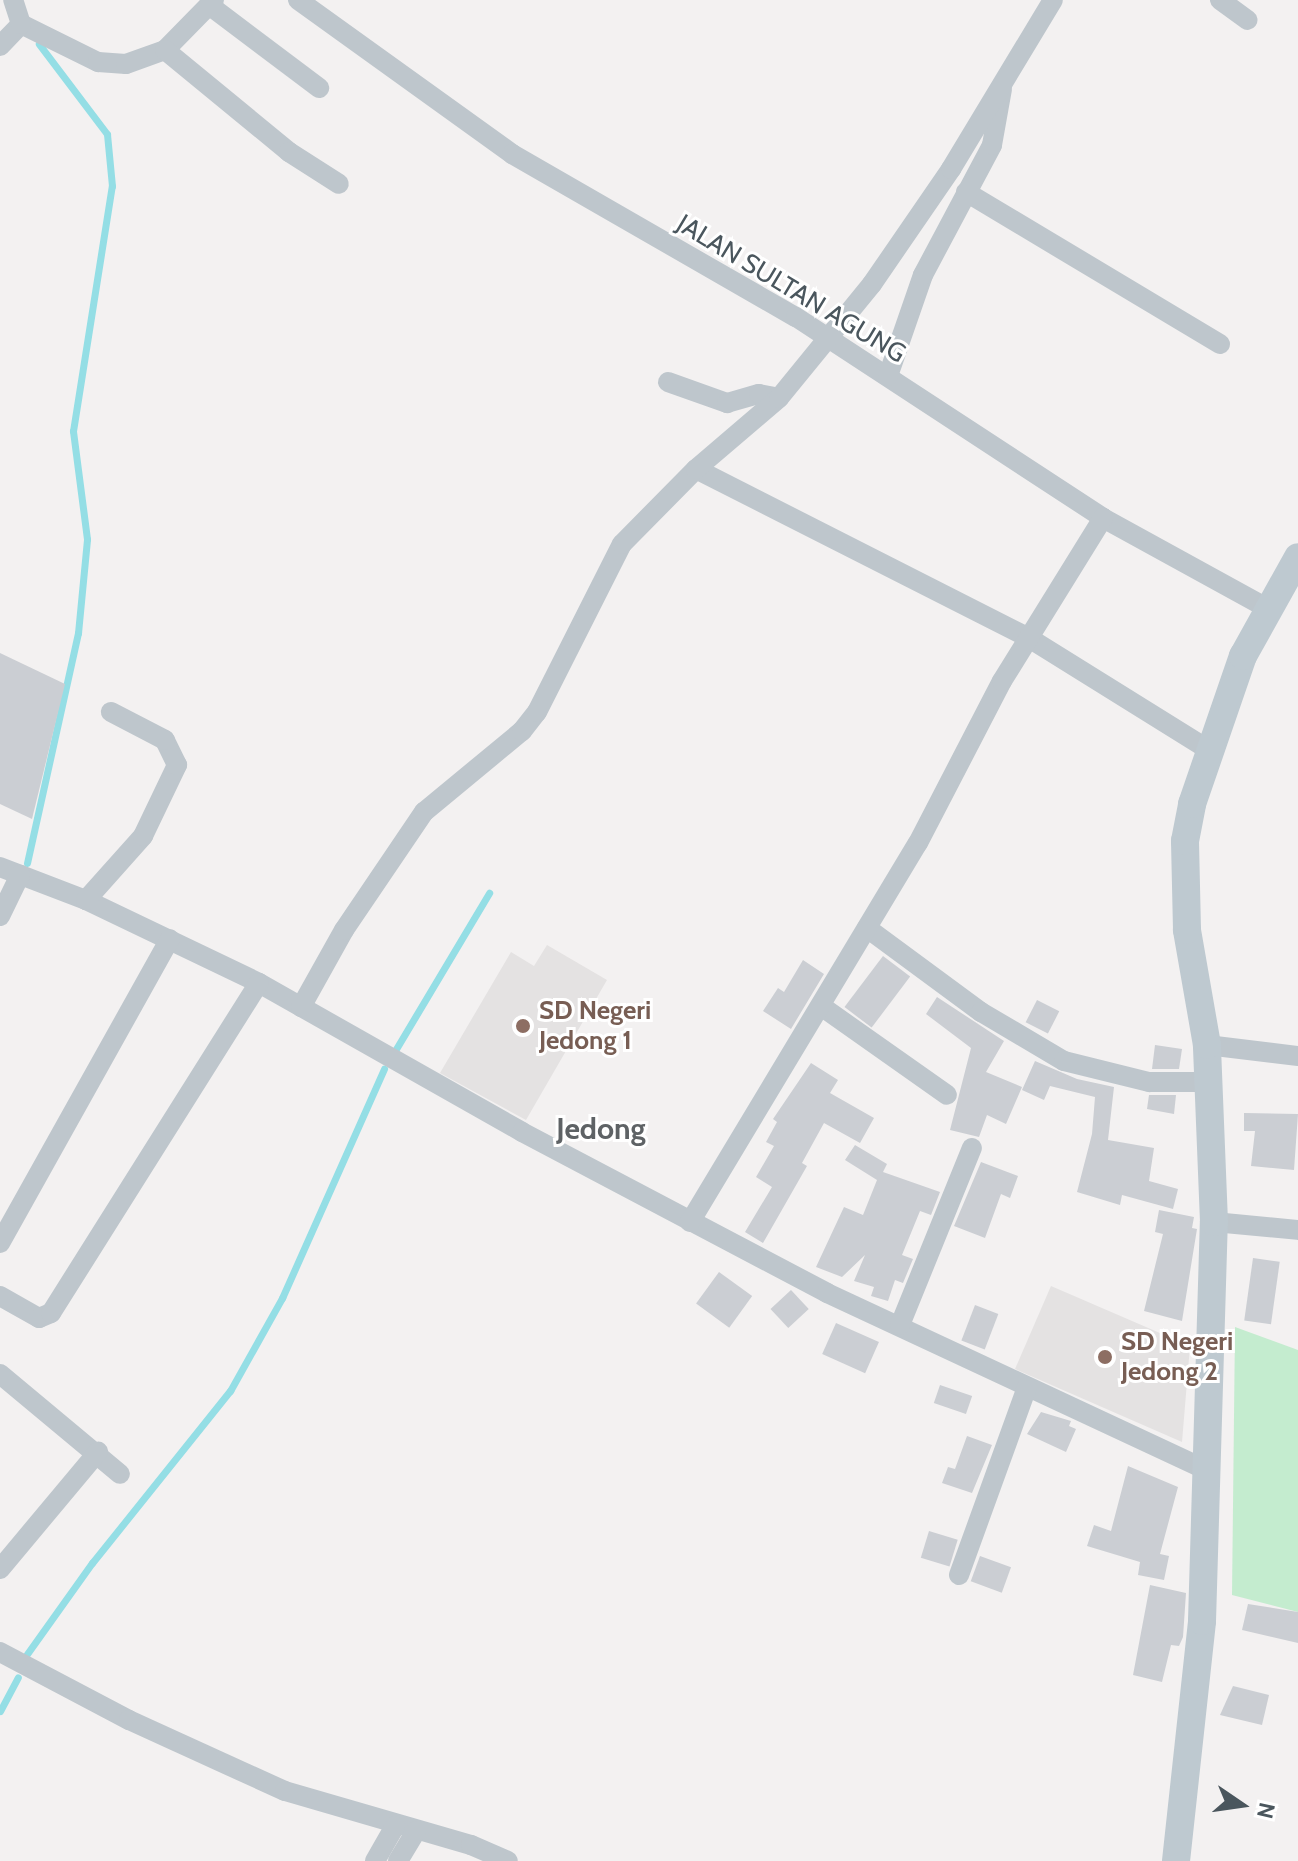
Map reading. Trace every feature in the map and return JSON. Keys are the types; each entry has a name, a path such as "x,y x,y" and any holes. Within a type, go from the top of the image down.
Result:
{"street":[{"path":"13,0 21,24 98,62 126,64 165,50 211,3 319,88"},
{"name":"JALAN SULTAN AGUNG","path":"298,0 512,154 830,339 1103,518 1267,608"},
{"path":"301,1007 416,822 447,790 522,731 622,544 696,469 779,398 830,339 919,218 1053,0"},
{"path":"1220,0 1248,20"},
{"path":"0,46 21,24"},
{"path":"165,50 289,152 339,184"},
{"path":"888,376 904,318 992,145 1003,85"},
{"path":"966,192 1220,344"},
{"path":"668,382 727,403 759,394 779,398"},
{"path":"696,469 1029,638 1209,750"},
{"path":"690,1222 867,928 1029,638 1103,518"},
{"path":"1176,1861 1202,1621 1214,1222 1207,1045 1183,879 1192,804 1209,750 1267,608 1298,557"},
{"path":"86,900 143,836 177,765 165,740 111,712"},
{"path":"0,867 86,900 259,983 690,1222 1027,1387 1207,1470"},
{"path":"0,916 20,875"},
{"path":"867,928 981,1012 1064,1061 1149,1082 1209,1082"},
{"path":"0,1243 170,939"},
{"path":"0,1296 39,1318 51,1313 259,983"},
{"path":"821,1006 947,1095"},
{"path":"1207,1045 1298,1056"},
{"path":"900,1325 972,1148"},
{"path":"1214,1222 1298,1230"},
{"path":"0,1374 98,1452 120,1474"},
{"path":"959,1575 1027,1387"},
{"path":"0,1569 98,1452"},
{"path":"0,1652 234,1769 285,1791 508,1861"},
{"path":"375,1861 406,1828"},
{"path":"398,1861 406,1828"}],"shaded area":[{"name":"SD Negeri Jedong 1","path":"547,945 607,980 526,1120 440,1073 511,952 534,966"},
{"name":"SD Negeri Jedong 2","path":"1051,1286 1190,1346 1182,1442 1015,1369"}],"green space":[{"path":"1235,1327 1298,1350 1298,1612 1232,1595"}],"building":[{"path":"0,653 65,684 32,819 0,804"},
{"path":"883,956 910,976 872,1028 844,1007"},
{"path":"803,960 824,974 791,1029 763,1011 778,988 784,992"},
{"path":"937,997 1004,1041 986,1072 1022,1087 1006,1124 987,1115 979,1137 950,1130 971,1048 926,1014"},
{"path":"1037,1000 1059,1011 1048,1034 1026,1022"},
{"path":"1155,1045 1182,1049 1179,1069 1152,1069"},
{"path":"1035,1061 1077,1079 1114,1087 1108,1140 1154,1148 1149,1181 1178,1189 1173,1209 1122,1195 1120,1205 1077,1192 1092,1134 1095,1097 1050,1086 1044,1100 1022,1090"},
{"path":"811,1063 838,1080 830,1093 874,1118 860,1143 824,1123 802,1163 807,1166 763,1243 745,1232 772,1187 756,1177 774,1146 766,1142 777,1122 773,1119"},
{"path":"1149,1095 1176,1095 1174,1114 1147,1109"},
{"path":"1244,1113 1298,1114 1294,1170 1251,1166 1255,1131 1244,1131"},
{"path":"855,1145 887,1164 883,1172 940,1192 931,1215 920,1211 902,1255 913,1259 903,1283 895,1280 888,1301 871,1296 874,1287 854,1281 865,1255 842,1277 816,1267 844,1207 863,1215 877,1180 845,1160"},
{"path":"981,1162 1018,1176 1010,1198 1001,1194 985,1238 954,1226"},
{"path":"1159,1210 1194,1217 1192,1228 1197,1229 1182,1321 1144,1311 1163,1234 1155,1232"},
{"path":"1253,1258 1280,1262 1271,1324 1244,1320"},
{"path":"719,1272 752,1296 729,1328 696,1304"},
{"path":"791,1290 809,1309 788,1328 771,1309"},
{"path":"975,1305 998,1314 985,1349 961,1340"},
{"path":"836,1323 879,1342 865,1373 822,1354"},
{"path":"940,1385 972,1396 966,1414 934,1403"},
{"path":"1041,1412 1071,1421 1069,1426 1076,1429 1066,1452 1027,1434"},
{"path":"967,1436 992,1445 972,1493 942,1483 948,1467 955,1469"},
{"path":"1128,1466 1178,1487 1160,1554 1169,1556 1164,1580 1138,1575 1140,1562 1087,1546 1094,1525 1111,1531"},
{"path":"929,1531 958,1540 950,1567 921,1558"},
{"path":"980,1556 1011,1567 1002,1593 971,1581"},
{"path":"1150,1585 1186,1593 1183,1637 1179,1646 1171,1645 1162,1682 1133,1675"},
{"path":"1248,1604 1298,1612 1298,1643 1242,1630"},
{"path":"1233,1686 1269,1695 1262,1725 1220,1715"}],"waterway":[{"path":"27,863 78,633 87,539 73,431 112,186 107,134 39,44"},
{"path":"396,1049 489,893"},
{"path":"27,1654 92,1563 230,1391 282,1298 384,1069"},
{"path":"0,1711 18,1677"}],"place":[{"name":"SD Negeri Jedong 1","path":"523,1026"},
{"name":"SD Negeri Jedong 2","path":"1105,1357"}],"district":[{"name":"Jedong","path":"601,1129"}]}
